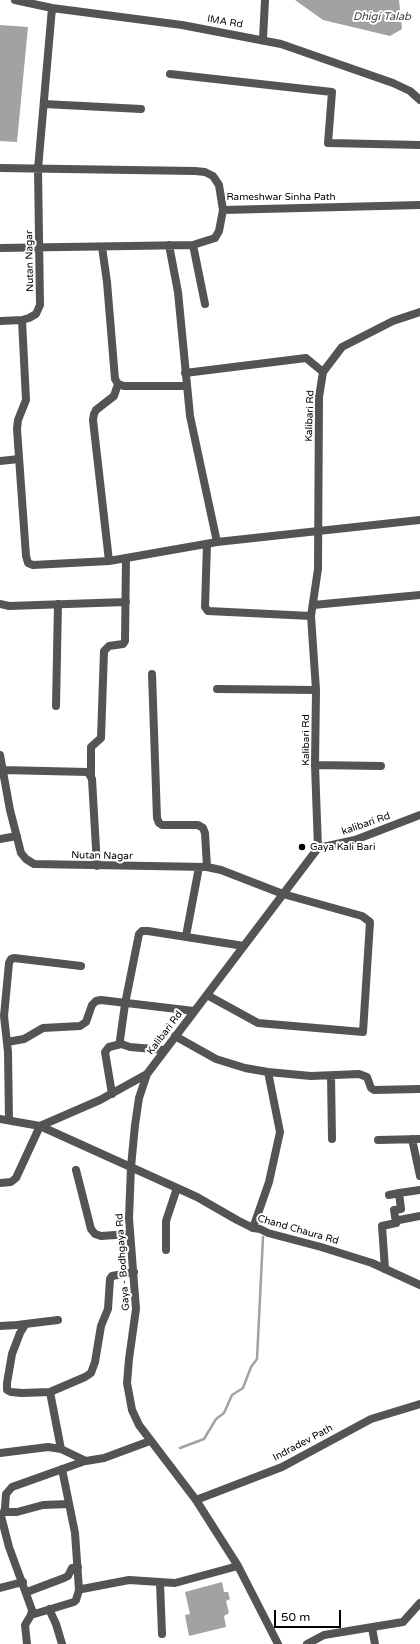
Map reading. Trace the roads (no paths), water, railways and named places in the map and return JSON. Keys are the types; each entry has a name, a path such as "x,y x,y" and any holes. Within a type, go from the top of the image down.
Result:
{"street":[{"name":"IMA Rd","path":"16,0 43,3 52,8 182,25 263,39 365,72 410,91 420,100"},
{"path":"263,39 265,0"},
{"name":"Nutan Nagar","path":"0,322 22,320 36,314 40,305 38,169 52,8"},
{"path":"170,74 332,92 328,143 420,145"},
{"path":"44,104 141,109"},
{"name":"Rameshwar Sinha Path","path":"0,168 205,172 213,176 219,185 223,210 420,205"},
{"path":"0,248 193,245 215,238 219,231 223,210"},
{"path":"169,245 178,292 190,416 217,542"},
{"path":"193,245 205,304"},
{"path":"102,247 108,282 114,371 115,379 118,384 124,386 187,386"},
{"name":"Kalibari Rd","path":"131,1167 139,1098 147,1074 318,848 315,765 316,690 312,616 318,570 319,397 323,372 342,347 393,321 420,312"},
{"path":"22,320 26,400 18,420 17,429 26,556 28,563 40,566 109,561 217,542 420,520"},
{"path":"185,373 306,358 323,372"},
{"path":"109,561 93,420 96,410 114,396 118,384"},
{"path":"0,461 19,459"},
{"path":"207,544 205,607 208,611 312,616"},
{"path":"97,866 91,775 91,747 101,738 104,651 109,646 123,644 125,641 126,558"},
{"path":"313,605 420,595"},
{"path":"0,604 9,606 126,602"},
{"path":"56,706 58,604"},
{"path":"152,674 157,818 159,823 162,824 198,825 203,828 205,832 203,867 186,936"},
{"path":"217,689 316,690"},
{"name":"Nutan Nagar","path":"0,755 21,853 26,860 34,864 203,867 221,870 282,894 362,916 370,922 363,1032 258,1023 207,995"},
{"path":"315,765 381,766"},
{"path":"2,770 82,770 91,775"},
{"name":"kalibari Rd","path":"318,848 355,840 420,815"},
{"path":"0,839 17,836"},
{"path":"121,1044 120,1035 125,1004 138,938 142,931 148,930 244,946"},
{"path":"81,966 14,958 11,959 9,963 2,1032 7,1042 4,1120 40,1126 131,1167"},
{"path":"7,1042 24,1039 43,1028 80,1026 86,1022 92,1005 96,1001 194,1011"},
{"path":"175,1036 216,1059 230,1064 268,1072 305,1076 363,1075 367,1077 374,1090 420,1089"},
{"path":"112,1094 105,1052 109,1047 121,1044 130,1047 165,1050"},
{"path":"253,1228 269,1182 280,1132 268,1072"},
{"path":"0,1183 11,1182 16,1178 40,1126 112,1094 147,1074"},
{"path":"331,1076 332,1139"},
{"path":"378,1140 416,1139 420,1176"},
{"name":"Chand Chaura Rd","path":"131,1167 177,1188 253,1228 260,1229 268,1234 322,1246 385,1269 420,1285"},
{"name":"Gaya - Bodhgaya Rd","path":"131,1167 129,1218 136,1309 129,1359 128,1392 136,1419 150,1441 196,1500 238,1566 278,1644"},
{"path":"76,1170 91,1229 95,1234 101,1236 130,1234"},
{"path":"166,1250 166,1221 177,1188"},
{"path":"389,1195 420,1190"},
{"path":"396,1223 394,1210 401,1209 399,1193"},
{"path":"385,1269 382,1226 396,1223 399,1220 420,1216"},
{"path":"24,1325 12,1354 6,1383 7,1390 22,1393 50,1392 91,1373 96,1362 101,1326 108,1309 110,1278 112,1276 134,1272"},
{"path":"0,1326 24,1325 58,1320"},
{"path":"50,1392 61,1449"},
{"name":"Indradev Path","path":"196,1500 282,1467 371,1419 420,1404"},
{"path":"26,1644 25,1625 31,1615 32,1610 9,1547 2,1515 6,1494 12,1487 86,1461 104,1458 150,1441"},
{"path":"0,1453 40,1447 61,1449 78,1459 86,1461"},
{"path":"31,1615 74,1602 79,1590 75,1534 62,1469"},
{"path":"2,1515 43,1505 69,1504"},
{"path":"79,1590 129,1580 175,1583 238,1566"},
{"path":"26,1592 64,1578 68,1576 72,1568 78,1567"},
{"path":"0,1588 23,1582"},
{"path":"160,1583 162,1634"},
{"path":"307,1644 324,1635 404,1622 417,1611 420,1603"},
{"path":"49,1609 58,1629 62,1644"},
{"path":"372,1628 375,1644"}],"water":[{"name":"Dhigi Talab","path":"295,0 399,0 402,29 390,36 323,20"},
{"path":"0,25 28,27 17,142 0,141"},
{"path":"222,1582 224,1592 228,1592 230,1599 226,1601 229,1613 224,1616 226,1627 189,1636 185,1615 190,1614 185,1592"}],"waterway":[{"path":"180,1448 204,1439 216,1419 224,1413 232,1395 243,1388 251,1367 257,1359 263,1237"}],"place":[{"name":"Gaya Kali Bari","path":"302,847"}]}
